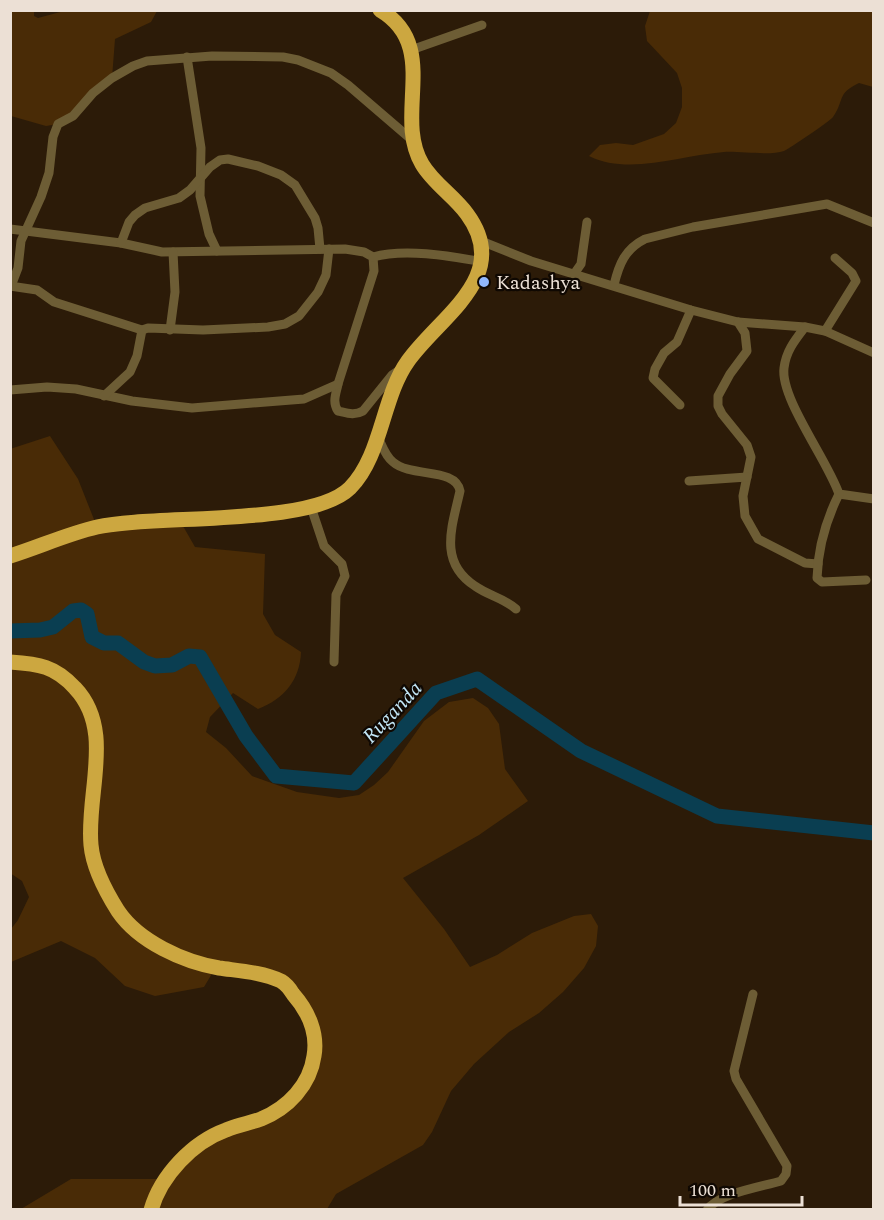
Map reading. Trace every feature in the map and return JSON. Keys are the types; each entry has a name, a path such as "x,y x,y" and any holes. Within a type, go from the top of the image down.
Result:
{"highway":[{"path":"10,556 97,527 311,507 338,497 349,489 362,472 403,368 414,352 454,310 471,288 483,262 478,231 466,212 426,172 418,158 412,140 414,59 404,32 380,10"},
{"path":"10,662 43,665 58,672 86,699 94,717 97,739 91,845 107,894 120,914 133,928 153,942 183,957 216,967 262,974 284,982 308,1014 312,1026 315,1054 303,1088 264,1117 226,1130 204,1141 165,1179 151,1209"}],"street":[{"path":"411,50 482,25"},
{"path":"10,285 14,281 18,268 21,241 49,173 53,137 58,124 74,116 93,93 112,78 133,66 147,61 187,57 283,57 298,60 331,73 412,140"},
{"path":"187,57 201,148 200,196 209,234 217,251"},
{"path":"10,285 38,290 54,302 142,330 148,328 170,330 268,327 285,324 299,316 318,292 326,275 325,249 315,218 295,185 281,175 258,166 228,159 220,160 179,198 145,208 135,215 129,222 120,243"},
{"path":"614,285 620,263 629,249 645,239 693,227 827,204 873,223"},
{"path":"574,274 580,264 587,222"},
{"path":"10,229 120,243 162,252 345,249 364,252 373,257 390,252 457,257 483,262"},
{"path":"481,241 531,261 691,310 738,322 805,327 825,331 873,353"},
{"path":"170,330 175,292 173,252"},
{"path":"373,257 372,279 334,401 338,411 357,414 368,405 392,375 403,368"},
{"path":"825,331 856,281 852,273 835,258"},
{"path":"680,405 653,378 664,352 676,342 691,310"},
{"path":"738,322 744,333 747,351 723,386 718,396 718,406 747,446 751,457 743,496 745,516 753,534 763,542 805,563 818,564"},
{"path":"805,327 786,357 784,382 839,494 825,527 818,564 818,578 822,582 866,580"},
{"path":"104,396 130,372 137,356 142,330"},
{"path":"10,390 47,387 76,389 104,396 192,408 304,399 338,384"},
{"path":"377,435 394,464 414,472 440,474 450,478 459,487 450,551 455,565 474,586 504,599 516,609"},
{"path":"689,481 747,477"},
{"path":"839,494 873,499"},
{"path":"311,507 324,546 342,564 345,576 336,595 334,662"},
{"path":"707,1209 723,1197 781,1181 788,1170 788,1166 736,1079 734,1071 753,994"}],"shaded area":[{"path":"10,11 34,11 34,16 38,18 64,11 157,11 151,22 115,39 112,78 58,124 46,126 11,116"},
{"path":"650,11 873,11 873,87 859,83 852,87 844,94 833,117 784,151 724,152 656,163 605,162 589,156 600,145 616,143 633,145 664,134 676,123 682,107 682,88 677,73 647,41 645,26"},
{"path":"50,436 78,479 97,527 179,519 195,547 265,554 263,614 275,635 301,652 298,671 283,694 258,709 233,693 210,717 206,732 226,748 252,776 297,792 339,798 359,795 388,772 424,721 449,702 473,698 488,708 499,724 505,769 528,801 479,835 403,878 444,929 470,967 497,955 532,933 574,916 591,914 598,926 596,946 584,968 563,992 539,1013 509,1032 474,1064 451,1091 432,1132 423,1145 336,1194 327,1209 21,1209 71,1179 165,1179 181,1160 247,1124 303,1088 315,1041 284,982 216,967 204,987 155,996 125,986 95,958 61,941 11,962 11,929 29,897 22,881 10,873 10,449"}],"waterway":[{"name":"Ruganda","path":"10,631 53,627 73,611 81,610 87,614 92,637 104,643 118,643 144,662 155,666 172,665 189,656 200,657 246,736 276,776 354,783 436,693 477,679 581,751 717,816 874,833"}],"place":[{"name":"Kadashya","path":"484,282"}]}
